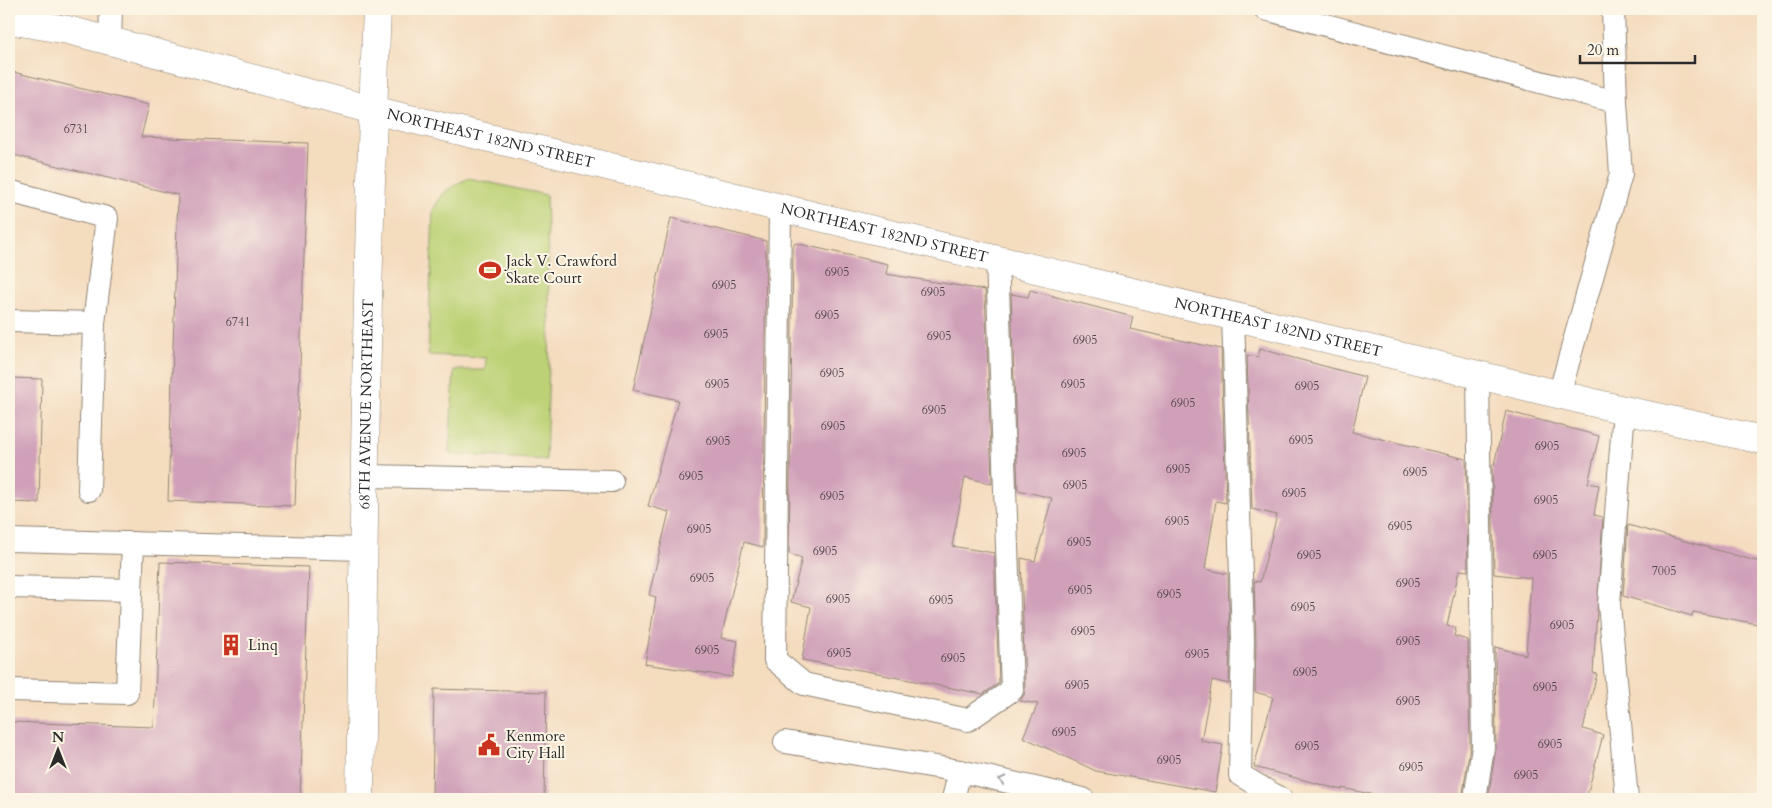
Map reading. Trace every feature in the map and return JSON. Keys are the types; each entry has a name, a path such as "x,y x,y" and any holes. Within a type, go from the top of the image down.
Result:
{"street":[{"name":"68TH AVENUE NORTHEAST","path":"360,799 365,476 377,9"},
{"name":"NORTHEAST 182ND STREET","path":"9,20 68,30 373,110 1233,315 1559,395 1763,440"}],"lane":[{"path":"110,41 111,9"},
{"path":"1265,9 1616,102"},
{"path":"1559,395 1621,174 1616,102 1613,9"},
{"path":"9,192 107,218 94,323 89,490"},
{"path":"780,207 775,660 804,684 968,720 1012,690 997,259"},
{"path":"1233,315 1243,641 1240,775 1281,799"},
{"path":"9,321 94,323"},
{"path":"1475,799 1483,747 1478,375"},
{"path":"1624,410 1609,604 1627,799"},
{"path":"365,476 612,482"},
{"path":"9,540 364,549"},
{"path":"9,690 126,694 133,543"},
{"path":"9,587 131,590"},
{"path":"785,742 960,770 1083,799"},
{"path":"953,799 960,770"}],"green space":[{"name":"Jack V. Crawford Skate Court","path":"469,178 546,195 550,329 546,460 449,454 454,370 485,370 486,358 428,355 433,210 447,190"}],"building":[{"path":"9,71 149,105 141,137 308,143 295,506 168,501 178,195 9,154"},
{"path":"671,218 766,241 763,547 744,542 721,638 738,641 732,677 645,664 656,597 649,595 669,512 648,506 678,400 633,390"},
{"path":"795,243 888,264 886,274 985,290 992,484 965,477 952,546 994,553 999,683 983,694 802,660 811,607 791,602 802,558 789,554 793,247"},
{"path":"1030,290 1133,317 1130,329 1221,349 1226,503 1216,501 1205,569 1228,574 1229,684 1212,680 1201,741 1223,745 1215,792 1096,771 1023,737 1038,704 1020,701 1025,690 1021,558 1035,561 1052,498 1018,490 1011,294 1028,297"},
{"path":"1260,349 1365,377 1352,432 1466,459 1468,571 1459,570 1447,626 1456,628 1454,636 1468,640 1470,746 1462,799 1395,799 1342,788 1342,790 1254,767 1273,697 1255,692 1254,581 1260,582 1277,515 1252,509 1247,355 1258,357"},
{"path":"9,378 42,379 39,503 9,502"},
{"path":"1506,411 1599,436 1588,483 1599,485 1594,515 1603,517 1593,673 1597,674 1583,729 1603,735 1586,799 1488,799 1496,747 1495,647 1526,655 1531,578 1494,574 1492,465 1494,465"},
{"path":"1628,525 1763,563 1763,625 1693,612 1692,616 1623,596"},
{"name":"Linq","path":"160,562 309,567 300,799 9,799 9,722 154,727"},
{"name":"Kenmore City Hall","path":"434,689 546,692 544,799 432,799"}],"place":[{"name":"Jack V. Crawford Skate Court","path":"490,270"},
{"name":"Linq","path":"231,645"},
{"name":"Kenmore City Hall","path":"489,745"}]}
